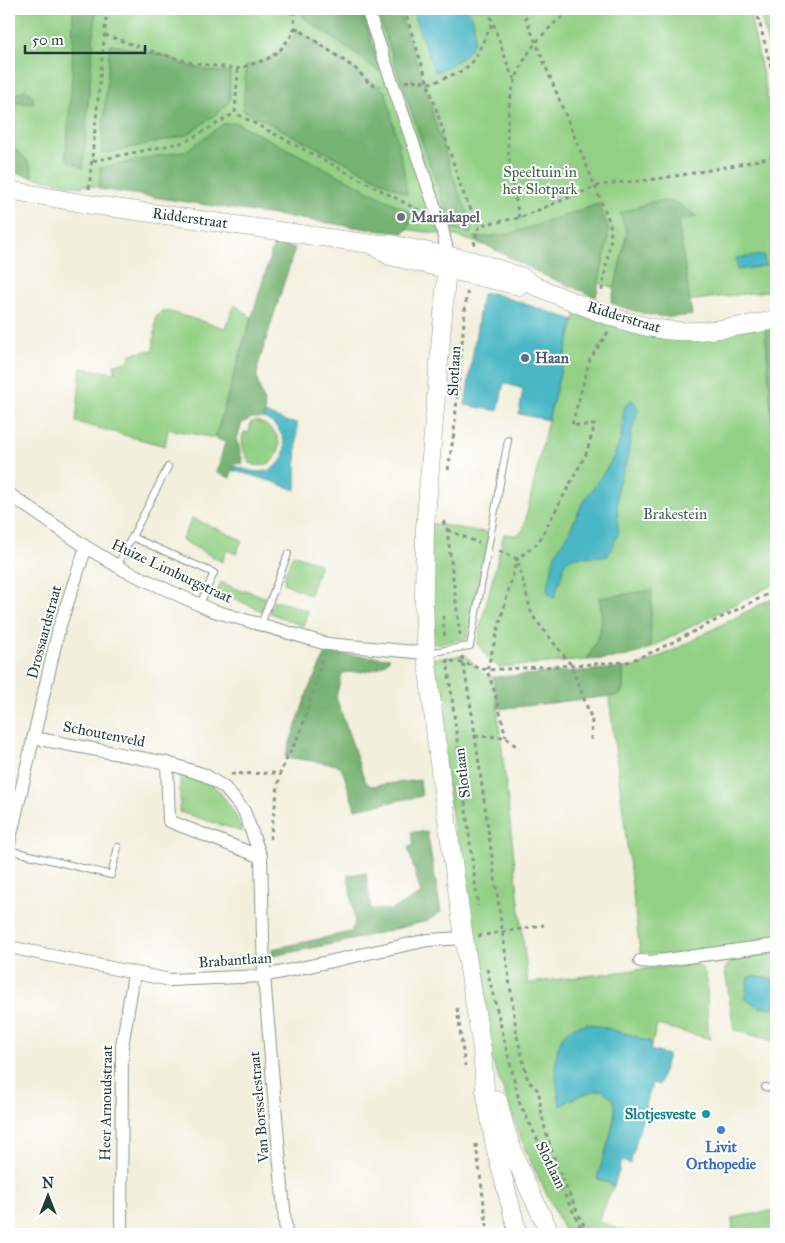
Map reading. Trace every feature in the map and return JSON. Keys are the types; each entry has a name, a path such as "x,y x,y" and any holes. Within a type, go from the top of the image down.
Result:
{"street":[{"name":"Slotlaan","path":"366,9 440,222 448,263 438,358 425,528 426,653 440,771 482,1050 485,1090 495,1147 518,1234"},
{"name":"Ridderstraat","path":"9,190 87,204 371,244 390,256 448,263 523,277 535,286 598,311 655,329 679,332 728,328 776,320"},
{"name":"Huize Limburgstraat","path":"9,494 117,566 211,610 327,644 426,653"},
{"name":"Drossaardstraat","path":"9,843 59,628 86,547"},
{"name":"Schoutenveld","path":"34,738 167,763 205,775 225,788 244,811 261,857 264,976"},
{"path":"167,763 170,821 261,857"},
{"name":"Brabantlaan","path":"9,947 170,980 264,976 428,940 464,938"},
{"path":"640,961 651,962 776,945"},
{"name":"Heer Arnoudstraat","path":"122,1234 122,1046 134,974"},
{"name":"Van Borsselestraat","path":"264,976 286,1234"},
{"name":"Slotlaan","path":"482,1050 492,1072 501,1116"},
{"path":"501,1116 512,1153 528,1189 552,1234"}],"lane":[{"path":"426,653 470,646 508,440"},
{"path":"117,566 168,467"},
{"path":"132,537 214,573 200,604"},
{"path":"261,624 288,554"},
{"path":"9,850 111,875 118,847"},
{"path":"765,1087 776,1089"},
{"name":"Slotlaan","path":"501,1116 513,1133 522,1155"}],"path":[{"path":"87,204 93,161 107,9"},
{"path":"105,35 193,63 238,69 267,59 280,49 291,36 295,27 293,9"},
{"path":"404,9 461,187 480,225"},
{"path":"488,9 511,74 515,79"},
{"path":"522,9 610,223 612,237 598,311"},
{"path":"519,218 507,132 510,95 522,63 536,43 547,30 577,9"},
{"path":"756,9 776,87"},
{"path":"295,27 356,69 370,84 392,86 412,80 433,83 469,66 474,60 492,22"},
{"path":"235,113 238,69"},
{"path":"93,161 186,142 235,113"},
{"path":"235,113 440,222"},
{"path":"480,225 519,218 595,187 738,165 776,156"},
{"path":"474,268 474,241 480,225"},
{"name":"Slotlaan","path":"452,394 447,473 454,432 466,299 468,291 472,286 474,268"},
{"path":"519,749 506,737 487,670 517,559 538,543 586,454 595,425 572,425 590,359 618,318"},
{"path":"444,514 443,523 447,529 463,663 517,1036 528,1081 539,1091 546,1137 588,1234"},
{"path":"447,529 517,559"},
{"path":"517,559 532,615 571,665 592,720 591,740"},
{"path":"447,660 487,670 628,662 655,651 776,590"},
{"name":"Slotlaan","path":"442,610 445,649 478,907"},
{"path":"261,857 268,852 280,773 302,728 327,644"},
{"path":"475,736 506,737"},
{"path":"205,775 280,773"},
{"path":"464,938 544,925"},
{"path":"480,926 482,944"},
{"name":"Slotlaan","path":"486,962 520,1104 584,1234"}],"green space":[{"name":"Speeltuin in het Slotpark","path":"9,9 749,9 776,137 776,290 663,304 456,236 82,185 82,187 32,177 31,167 24,157 13,148 15,103 26,89 9,98"},
{"path":"73,9 96,9 83,168 69,161 66,154 72,74"},
{"path":"301,9 362,9 380,72 303,17"},
{"path":"376,9 398,9 429,97 434,119 457,188 472,222 471,234 452,228"},
{"path":"759,9 776,9 776,76"},
{"path":"297,29 386,92 403,166 407,194 243,110 246,66 277,55 288,45"},
{"path":"110,44 165,56 186,65 210,71 230,72 230,101 218,113 187,135 101,153"},
{"path":"26,89 33,96 34,104 15,103 13,148 29,163 32,177 9,171 9,98"},
{"path":"237,123 410,212 410,224 404,233 382,231 99,189 100,168 187,150 223,124"},
{"path":"651,202 678,203 697,217 678,221 692,315 670,317 651,315 611,303 627,232 620,213"},
{"path":"599,204 608,227 608,240 596,297 541,274 473,238 510,234"},
{"path":"274,244 295,248 258,365 257,377 265,413 263,418 252,418 242,423 237,439 243,463 234,464 230,478 217,472 225,442 215,438"},
{"path":"235,305 251,317 215,438 168,429 165,446 76,422 81,368 115,373 114,364 128,362 131,354 153,350 156,317 163,310 225,328"},
{"name":"Brakestein","path":"576,313 633,332 765,328 776,331 776,583 650,648 650,639 590,654 587,660 498,667 489,659 478,644 480,628 504,534 516,535 523,531 548,420"},
{"path":"776,326 776,473 765,328"},
{"path":"256,421 269,427 276,435 279,443 278,452 274,459 268,464 259,466 250,463 242,444 244,432 249,433 251,422"},
{"path":"192,518 242,540 236,554 227,550 222,562 182,540"},
{"path":"430,523 490,533 467,639 427,645"},
{"path":"293,554 320,564 310,595 284,583 285,574"},
{"path":"221,582 243,592 245,590 267,598 262,611 217,591"},
{"path":"652,590 650,648 627,656 587,660 600,630 599,598"},
{"path":"776,596 776,939 662,955 640,952 609,697 620,695 623,689 623,668 636,667 670,652"},
{"path":"274,600 308,611 303,626 270,613"},
{"path":"327,651 336,654 390,658 375,669 342,673 336,697 365,781 371,786 420,780 422,796 355,809 343,772 338,765 285,757 309,688"},
{"path":"466,655 483,674 494,677 528,983 694,963 703,969 707,979 708,1029 711,1039 657,1025 652,1043 587,1023 561,1039 556,1060 560,1106 585,1093 602,1090 614,1101 615,1108 612,1128 597,1178 614,1186 598,1221 633,1234 566,1234 527,1154 488,1050 428,659"},
{"path":"623,668 623,689 620,695 498,709 494,677"},
{"path":"180,771 191,772 211,783 227,801 243,832 180,812"},
{"path":"427,831 441,912 427,921 347,941 272,956 272,949 351,932 355,923 348,875 366,873 371,909 391,910 421,894 408,847 414,845 411,832"},
{"path":"776,952 776,980 754,976 748,977 745,997 761,1008 776,1007 776,1042 734,1030 725,970 728,964 740,957"},
{"path":"776,1210 776,1234 726,1234 733,1233 732,1218"}],"water":[{"path":"412,9 467,9 474,24 474,39 470,48 457,61 435,72"},
{"path":"764,255 765,266 737,270 736,258"},
{"path":"492,293 574,320 548,420 519,414 523,389 504,383 498,411 465,405 482,294"},
{"path":"631,400 635,403 638,410 632,430 627,460 617,489 618,534 608,556 574,557 566,560 554,599 547,591 555,554 567,536 582,504 611,462 621,439 624,407"},
{"path":"265,413 288,422 297,423 296,490 232,470 235,466 250,471 262,472 275,467 281,460 284,453 282,436 271,422 263,418"},
{"path":"754,976 776,980 776,1007 759,1006 745,997 748,977"},
{"path":"587,1023 652,1043 650,1050 668,1055 659,1085 652,1083 630,1164 622,1161 614,1186 597,1178 612,1128 615,1108 613,1099 602,1090 580,1095 560,1106 556,1064 560,1043 564,1035 572,1028"}],"place":[{"name":"Mariakapel","path":"401,217"},
{"name":"Haan","path":"525,358"},
{"name":"Slotjesveste","path":"706,1114"},
{"name":"Livit Orthopedie","path":"721,1130"}]}
